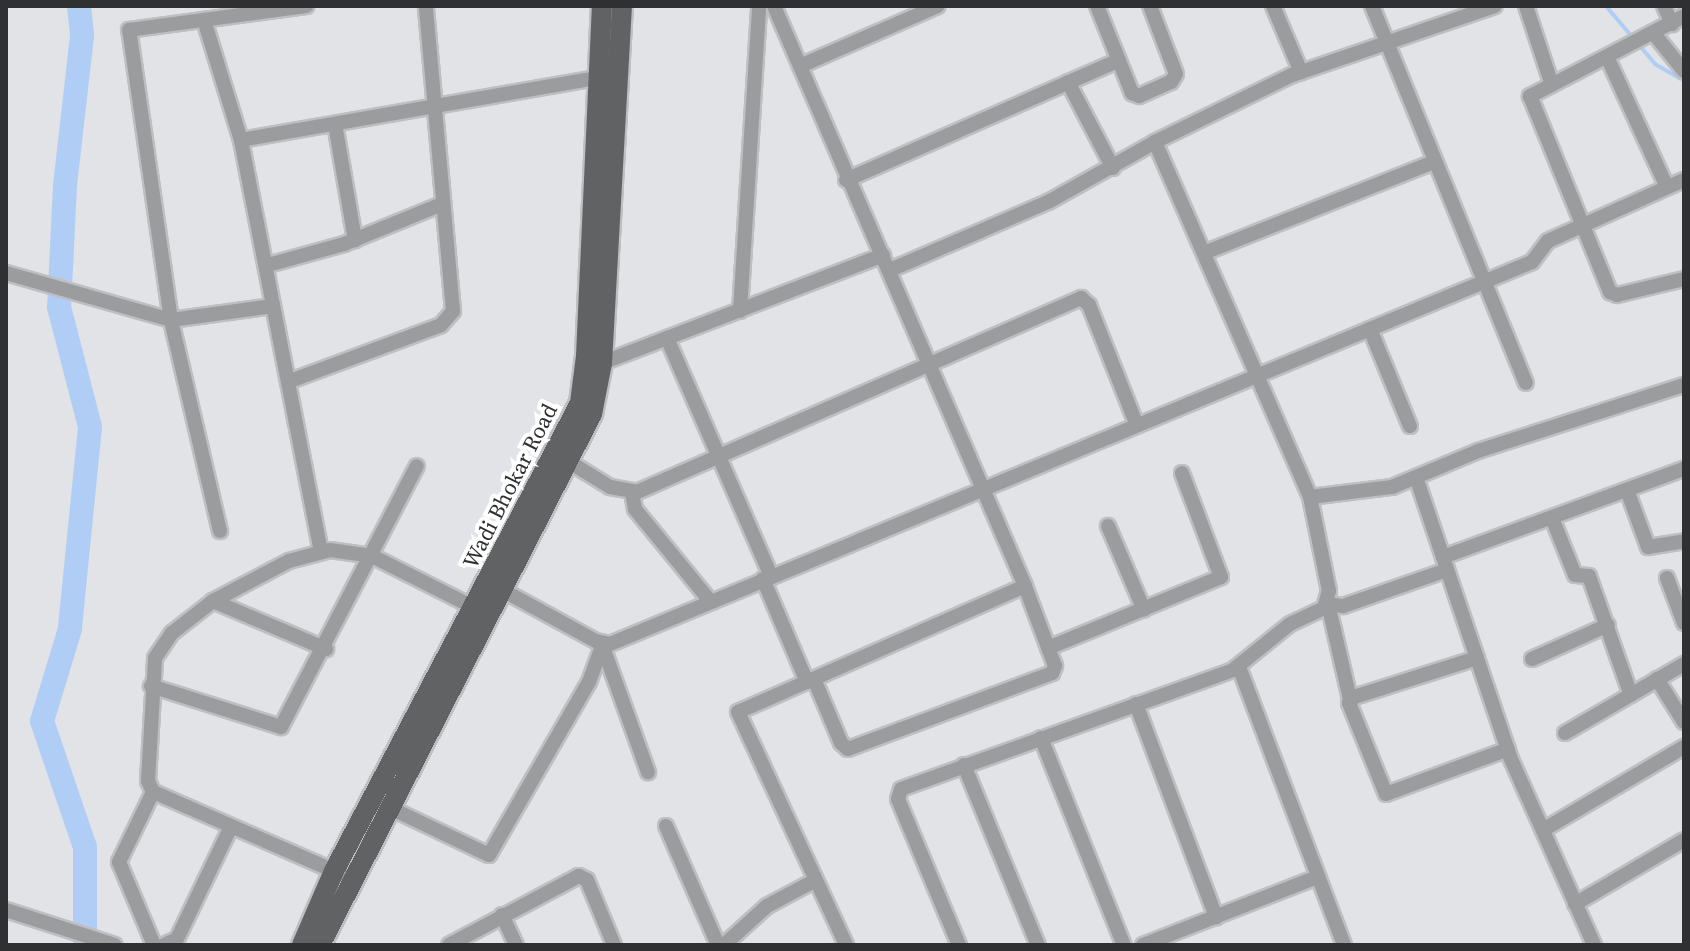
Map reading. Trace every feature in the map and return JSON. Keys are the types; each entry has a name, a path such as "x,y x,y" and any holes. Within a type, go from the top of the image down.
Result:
{"main road":[{"name":"Wadi Bhokar Road","path":"302,945 343,875 562,457 592,414 602,363 609,76 602,6"},
{"name":"Wadi Bhokar Road","path":"562,457 580,403 585,373 609,76 622,6"},
{"name":"Wadi Bhokar Road","path":"320,945 343,875"}],"street":[{"path":"220,531 171,320 129,30 204,20 232,11 306,6"},
{"path":"290,381 449,319 453,311 432,107 426,6"},
{"path":"740,311 759,6"},
{"path":"667,338 810,680 841,743 848,749 1052,673 1048,648 1025,586 933,363 846,180 774,6"},
{"path":"800,66 938,6"},
{"path":"1097,6 1136,96 1175,79 1150,6"},
{"path":"1273,6 1301,72"},
{"path":"1372,6 1526,383"},
{"path":"890,270 1050,201 1155,142 1301,72 1388,46 1495,6"},
{"path":"1526,6 1552,85"},
{"path":"1664,6 1678,20 1653,36 1530,96 1612,294 1684,279"},
{"path":"204,20 241,140 268,265 273,306 321,552"},
{"path":"1653,36 1684,71"},
{"path":"1608,59 1666,185"},
{"path":"846,180 1119,60"},
{"path":"241,140 609,76"},
{"path":"1068,82 1113,168"},
{"path":"335,124 355,240"},
{"path":"1155,142 1310,497 1328,604 1350,699 1386,794 1508,749"},
{"path":"1204,253 1434,162"},
{"path":"380,803 489,855 604,647 984,490 1136,423 1532,262 1548,241 1666,185 1684,180"},
{"path":"268,265 355,240 442,204"},
{"path":"602,363 883,255"},
{"path":"6,273 171,320 273,306"},
{"path":"562,457 610,487 632,493 720,459 1081,298 1089,305 1136,423"},
{"path":"1370,329 1410,426"},
{"path":"1310,497 1383,489 1478,451 1684,385"},
{"path":"151,686 281,727 326,649 417,466"},
{"path":"959,945 898,799 908,785 1239,667 1290,624 1328,604 1343,606 1552,518 1684,469"},
{"path":"1048,648 1221,577 1182,473"},
{"path":"1416,477 1508,749 1594,945"},
{"path":"1627,490 1648,547 1684,541"},
{"path":"632,493 635,509 710,601"},
{"path":"1552,518 1575,575 1589,576 1631,695"},
{"path":"1108,526 1144,610"},
{"path":"343,875 230,829 153,792 148,781 151,686 155,658 172,633 213,601 289,561 321,552 372,556 482,612"},
{"path":"1667,578 1684,623"},
{"path":"495,586 604,647 648,772"},
{"path":"846,945 738,712 1025,586"},
{"path":"213,601 326,649"},
{"path":"1532,659 1608,625"},
{"path":"1350,699 1477,658"},
{"path":"1565,733 1684,664"},
{"path":"1239,667 1315,878 1344,945"},
{"path":"1657,679 1684,722"},
{"path":"1136,704 1216,917"},
{"path":"1041,738 1124,945"},
{"path":"1543,830 1684,747"},
{"path":"964,765 1038,945"},
{"path":"153,792 119,862 154,945"},
{"path":"666,826 718,945"},
{"path":"164,945 177,939 230,829"},
{"path":"1575,904 1684,840"},
{"path":"449,945 502,915 583,876 614,945"},
{"path":"1143,945 1315,878"},
{"path":"724,945 767,906 816,880"},
{"path":"6,910 113,944"},
{"path":"502,915 516,945"}],"waterway":[{"path":"79,6 82,36 65,186 59,307 90,427 70,629 42,721 85,847 85,945"},
{"path":"1606,6 1655,64 1684,81"}]}
